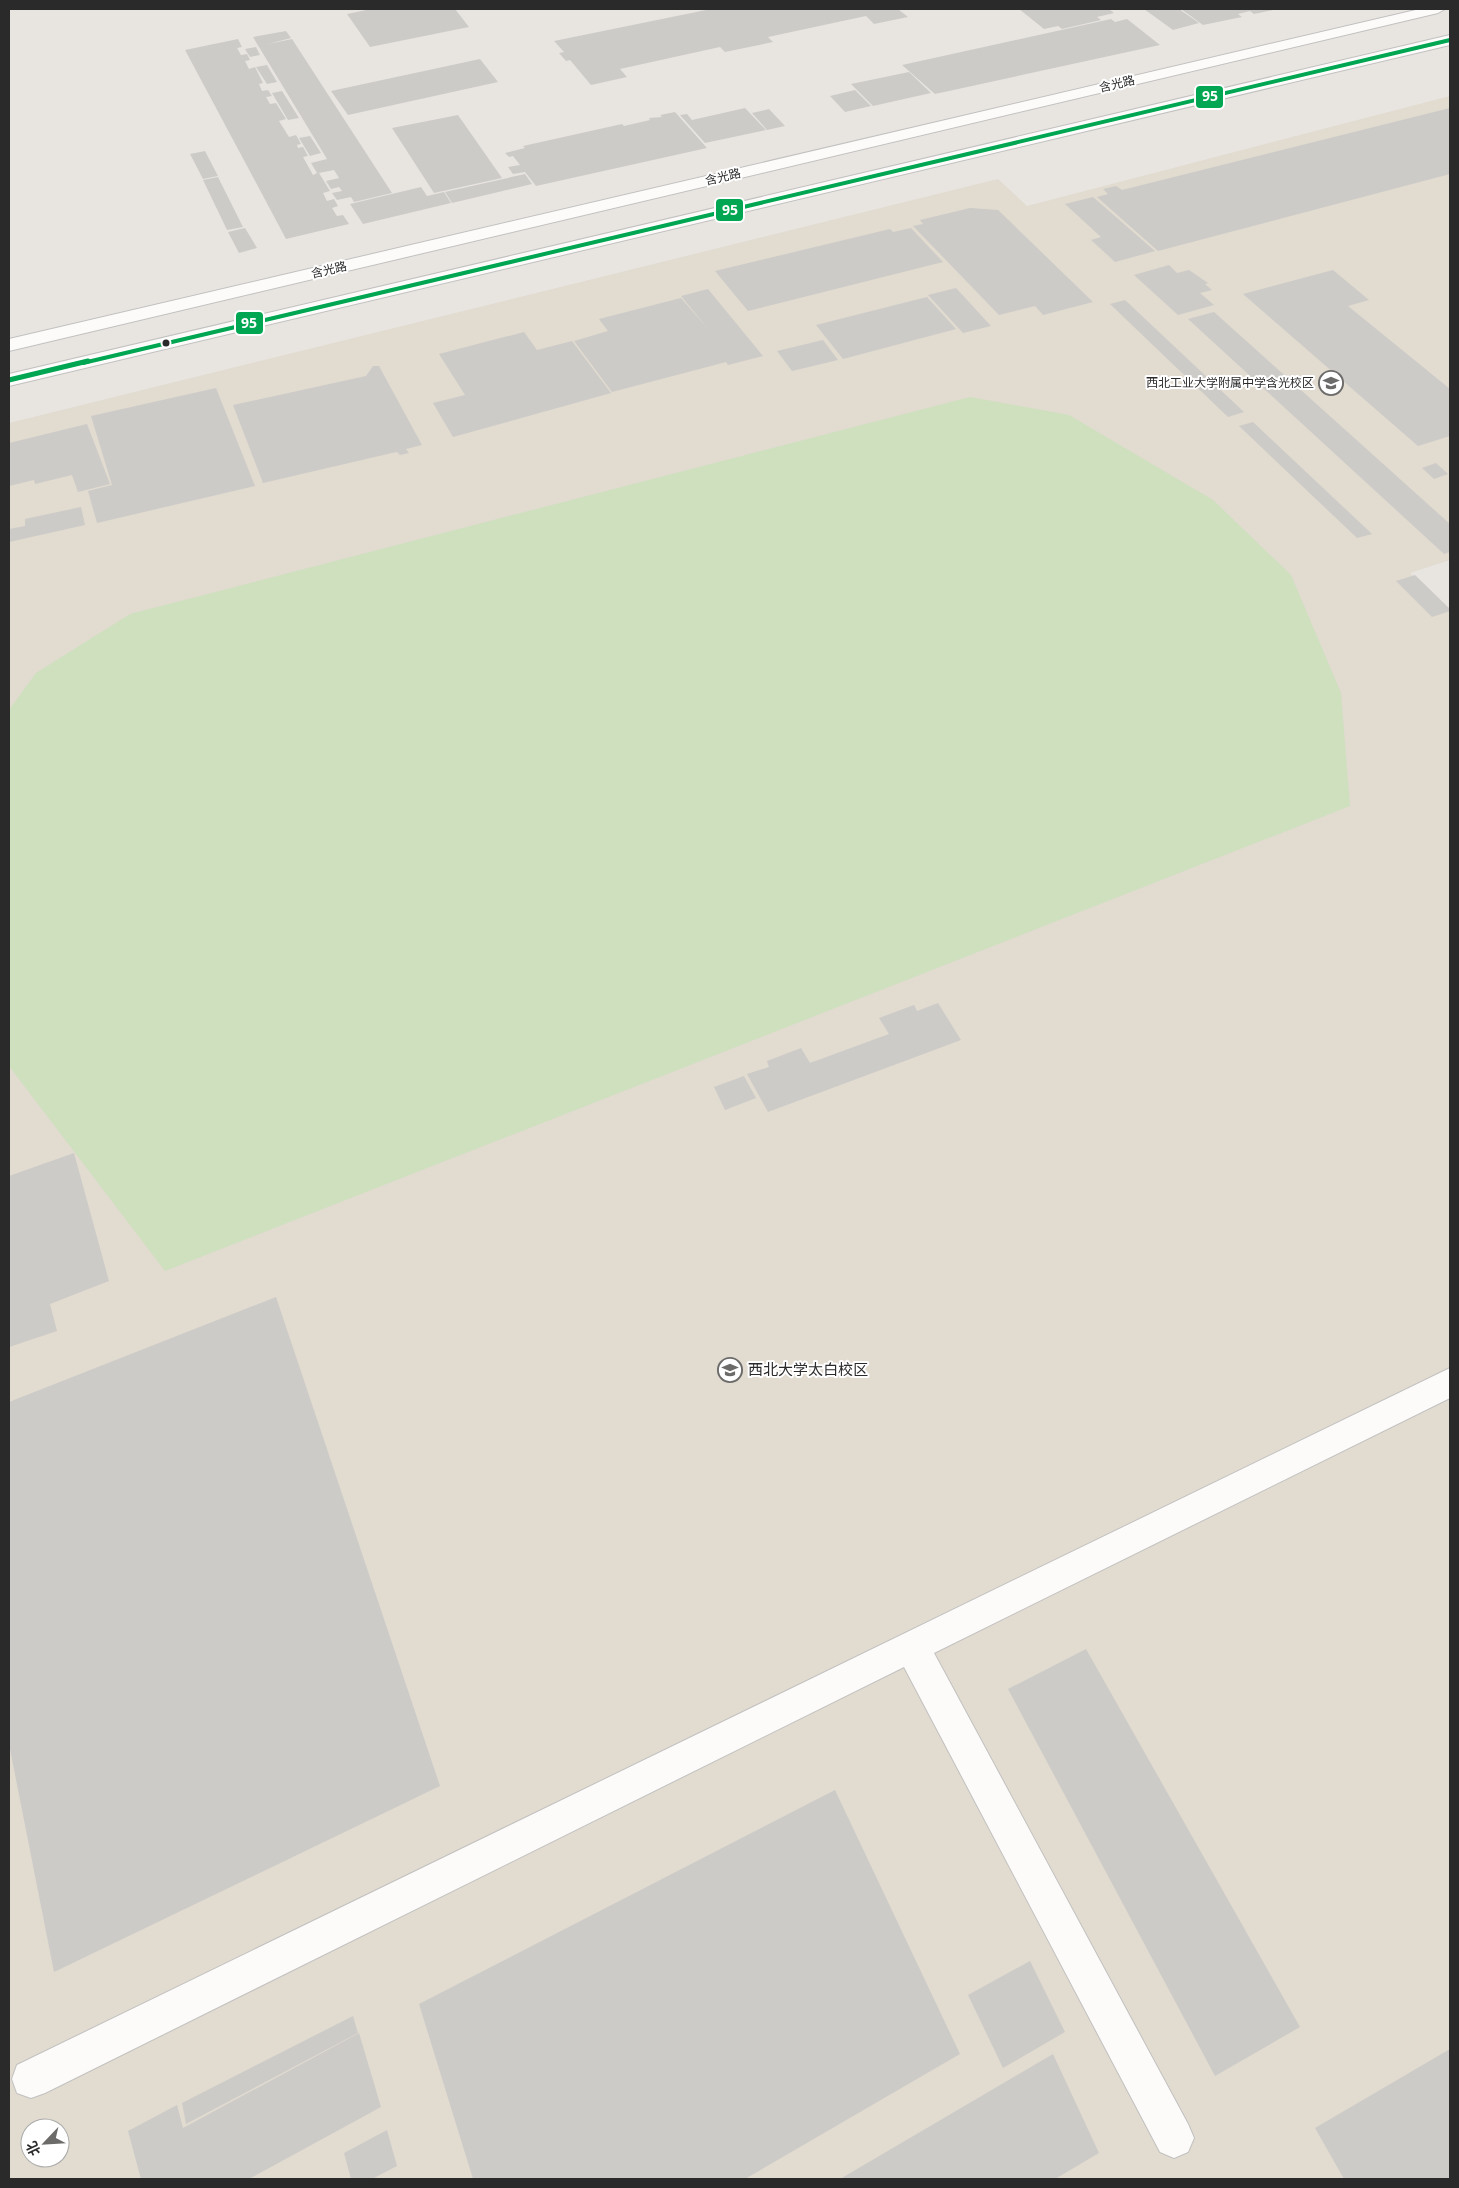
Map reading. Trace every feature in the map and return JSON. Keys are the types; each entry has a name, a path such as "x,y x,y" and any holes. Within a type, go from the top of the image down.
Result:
{"main road":[{"name":"含光路","path":"9,345 1436,12"},
{"path":"9,380 1450,40"},
{"path":"31,2079 1450,1382"},
{"path":"912,1647 1174,2138"}],"shaded area":[{"name":"西北大学太白校区","path":"1450,96 1450,560 1410,573 1450,611 1450,2179 9,2179 9,423 998,179 1027,206"}],"green space":[{"path":"970,397 1069,415 1213,500 1291,575 1341,693 1350,806 165,1271 9,1066 9,710 36,673 130,614"}],"building":[{"path":"371,9 455,9 469,27 370,47 347,14"},
{"path":"711,9 898,9 908,17 874,24 866,16 768,37 773,42 725,52 720,47 620,69 627,77 591,85 570,60 566,61 559,53 564,52 554,41"},
{"path":"1019,9 1109,9 1114,13 1097,17 1101,20 1062,29 1058,26 1044,29"},
{"path":"1144,9 1179,9 1199,23 1173,30"},
{"path":"1181,9 1273,10 1254,14 1250,11 1238,14 1242,17 1203,25"},
{"path":"1111,19 1115,22 1127,19 1160,45 935,94 902,65"},
{"path":"286,31 291,38 268,44 292,39 392,193 354,202 351,197 337,200 332,193 342,191 339,187 331,189 326,181 339,178 334,170 319,173 330,191 323,193 327,201 334,199 338,206 332,208 337,216 343,215 349,224 286,239 185,50 238,39 242,47 237,48 241,55 247,54 250,60 245,61 249,69 255,67 263,83 259,84 262,91 268,90 272,96 266,97 270,104 276,103 286,119 279,121 289,137 296,135 301,144 297,145 298,148 303,147 308,156 303,157 313,175 317,173 311,163 327,159 253,37"},
{"path":"256,47 260,55 250,57 245,49"},
{"path":"480,59 498,82 348,115 331,91"},
{"path":"267,65 277,82 267,84 256,67"},
{"path":"909,72 931,93 873,106 851,84"},
{"path":"855,90 871,106 845,112 830,96"},
{"path":"282,91 299,118 288,120 272,93"},
{"path":"745,108 766,130 705,143 680,115 687,114 692,120"},
{"path":"1450,108 1450,174 1158,251 1097,197 1108,194 1103,189 1116,186 1122,190"},
{"path":"769,109 785,126 767,130 752,113"},
{"path":"675,112 707,148 536,186 525,172 513,174 508,167 520,165 513,156 509,157 505,153 525,148 523,146 622,124 624,126"},
{"path":"458,115 502,178 434,193 392,128"},
{"path":"310,136 321,153 310,156 299,138"},
{"path":"205,151 218,176 203,179 190,154"},
{"path":"525,174 532,184 452,203 445,192"},
{"path":"218,177 243,227 227,230 203,180"},
{"path":"421,187 427,196 444,192 451,203 363,224 350,204"},
{"path":"1093,197 1155,251 1115,262 1091,240 1101,237 1065,204"},
{"path":"970,208 998,210 1093,302 1043,315 1035,306 999,315 913,226 923,224 920,220"},
{"path":"245,228 257,248 239,253 228,232"},
{"path":"911,228 943,262 748,311 715,271 890,229 893,232"},
{"path":"1169,265 1177,273 1189,270 1208,283 1205,284 1212,290 1200,293 1214,305 1178,315 1134,275"},
{"path":"1333,270 1369,300 1348,306 1450,389 1450,436 1418,446 1243,294"},
{"path":"956,288 991,326 963,333 928,295"},
{"path":"708,289 763,356 728,365 726,362 612,392 574,341 608,331 599,319 681,298 709,330 681,296"},
{"path":"927,297 956,329 843,359 816,325"},
{"path":"1125,300 1244,412 1228,417 1110,304"},
{"path":"1214,312 1450,524 1450,552 1444,554 1188,319"},
{"path":"524,332 537,350 572,341 611,393 453,437 433,403 465,395 439,354"},
{"path":"823,340 838,360 792,371 777,351"},
{"path":"373,366 379,366 422,445 406,449 409,453 400,455 397,452 392,453 263,483 233,405 366,376"},
{"path":"216,388 255,486 97,523 88,491 112,485 91,416"},
{"path":"1253,422 1372,534 1357,538 1239,426"},
{"path":"87,424 110,484 78,492 72,475 35,484 34,480 9,486 9,443"},
{"path":"1436,463 1448,474 1434,479 1422,468"},
{"path":"81,507 85,525 9,542 9,529 25,526 25,519"},
{"path":"1415,575 1450,611 1432,617 1396,581"},
{"path":"938,1003 961,1040 768,1112 747,1074 769,1067 767,1061 801,1048 810,1063 889,1034 879,1018 914,1005 917,1011"},
{"path":"744,1076 756,1098 725,1110 714,1087"},
{"path":"74,1153 109,1281 50,1304 57,1331 9,1347 9,1176"},
{"path":"276,1297 440,1786 54,1972 9,1744 9,1402"},
{"path":"1086,1649 1300,2027 1215,2076 1008,1689"},
{"path":"835,1790 960,2054 745,2179 473,2179 419,2004"},
{"path":"1030,1961 1065,2032 1003,2068 968,1995"},
{"path":"353,2016 358,2033 186,2124 182,2103"},
{"path":"359,2033 381,2107 249,2179 141,2179 128,2131 177,2105 183,2128"},
{"path":"1450,2049 1450,2179 1344,2179 1315,2128"},
{"path":"1053,2054 1099,2153 1055,2179 840,2179"},
{"path":"387,2130 397,2166 372,2179 351,2179 344,2153"}],"transit line":[{"name":"95","path":"9,380 1450,40"}],"place":[{"name":"西北工业大学附属中学含光校区","path":"1331,383"},
{"name":"西北大学太白校区","path":"730,1370"}]}
